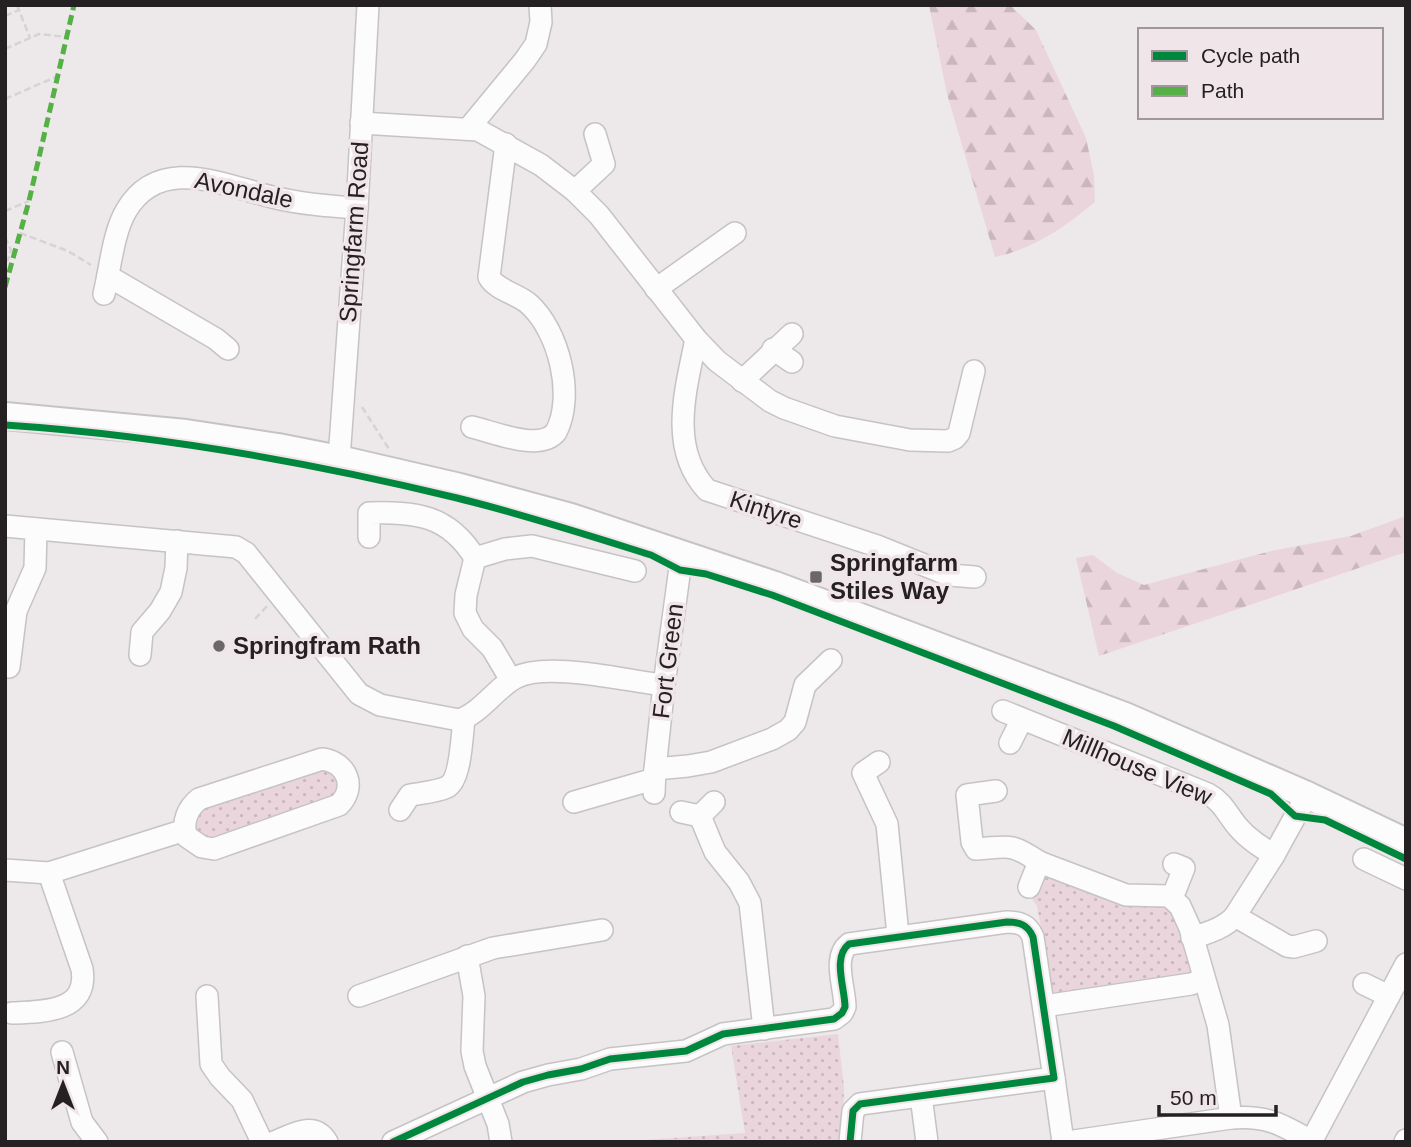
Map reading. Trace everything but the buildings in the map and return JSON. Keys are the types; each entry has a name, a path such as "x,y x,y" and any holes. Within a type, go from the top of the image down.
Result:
{"main road":[{"path":"5,415 186,433 339,459 571,517 775,585 1125,716 1307,795 1406,842"}],"street":[{"name":"Springfarm Road","path":"339,459 368,5"},
{"path":"469,128 536,44 541,22 540,5"},
{"path":"361,123 478,130 541,165 575,191 598,215 696,339 717,361 784,408 835,426 911,440 965,441 958,394 974,371"},
{"path":"575,191 604,164 595,134"},
{"path":"472,427 529,441 544,441 556,432 562,412 563,368 555,342 538,313 530,305 518,295 494,283 489,277 506,144"},
{"name":"Avondale","path":"106,285 125,212 144,191 166,180 195,178 320,206 357,208"},
{"path":"656,289 697,245 735,233"},
{"path":"106,285 216,339 228,349"},
{"path":"742,380 792,334"},
{"name":"Kintyre","path":"696,339 682,408 682,424 688,458 694,473 707,490 877,546 949,575 975,577"},
{"path":"774,349 792,362"},
{"path":"369,537 369,513 426,516 458,537 475,558"},
{"path":"5,526 236,547 246,553 347,680 365,698 380,705 445,719 464,719 510,680 527,673 555,671 664,685"},
{"path":"9,667 16,611 35,568 36,529"},
{"path":"140,655 142,632 160,611 171,592 176,568 177,541"},
{"path":"475,558 505,548 532,546 635,571"},
{"name":"Fort Green","path":"654,780 682,553"},
{"path":"475,558 466,595 465,613 472,629 492,648 510,680"},
{"path":"574,802 654,780 688,766 711,762 772,739 788,730 795,722 805,685 836,656"},
{"name":"Millhouse View","path":"1010,743 1013,715 1215,798 1226,808 1238,828 1274,855"},
{"path":"400,810 410,795 444,788 454,782 464,719"},
{"path":"322,759 334,762 343,769 348,778 347,793 338,805 227,846 202,848 189,839 185,830 185,820 190,808 199,799 312,761 322,759"},
{"path":"879,762 863,773 887,824 898,936"},
{"path":"996,791 967,795 972,842 976,849 1012,846 1039,862 1126,895 1161,895 1172,898 1182,910 1221,1040 1231,1118"},
{"path":"1192,938 1230,922 1235,916 1274,855 1307,795"},
{"path":"698,810 715,852 739,882 750,903 764,1029"},
{"path":"5,870 50,873 185,830"},
{"path":"1364,859 1406,879"},
{"path":"1029,887 1039,862"},
{"path":"1172,898 1185,868 1174,864"},
{"path":"12,1013 43,1011 62,1006 74,1000 83,984 82,969 50,873"},
{"path":"1235,916 1287,946 1294,947 1316,941"},
{"path":"393,1142 523,1082 581,1069 610,1059 686,1051 714,1037 839,1017 845,1007 840,958 844,947 854,942 1007,922 1026,926 1034,937 1065,1142 1252,1117 1272,1120 1311,1141 1406,964"},
{"path":"359,996 467,956 507,946 602,930"},
{"path":"467,956 474,996 472,1051 475,1066 498,1124 501,1142"},
{"path":"1044,1006 1191,984 1204,979"},
{"path":"1364,984 1389,996"},
{"path":"207,996 211,1064 242,1100 262,1142"},
{"path":"62,1052 82,1122 97,1142"},
{"path":"850,1142 851,1116 856,1106 865,1103 1054,1079"},
{"path":"921,1096 928,1142"},
{"path":"274,1142 308,1129 320,1133 327,1142"}],"path":[{"path":"17,5 31,38"},
{"path":"5,16 19,10"},
{"path":"5,49 39,34 67,37"},
{"path":"5,99 58,76"},
{"path":"5,211 29,201"},
{"path":"20,233 68,251 106,285"},
{"path":"5,237 10,250 8,260 5,261"},
{"path":"344,392 361,404 396,458 402,474"},
{"path":"255,619 267,605"}],"green space":[{"path":"929,5 1011,6 1036,30 1086,138 1094,176 1095,202 1048,236 1022,249 995,257 947,94"},
{"path":"1406,516 1406,552 1099,656 1076,558 1093,555 1117,573 1144,585 1271,551 1351,536"},
{"path":"320,767 337,772 339,798 213,842 194,831 196,809"},
{"path":"1057,875 1131,906 1167,902 1175,909 1191,968 1189,975 1063,996 1053,992 1037,906 1032,899 1044,878"},
{"path":"838,1034 844,1088 842,1142 616,1142 745,1133 731,1046"}],"marked path":[{"path":"5,287 29,201 74,5"}],"cycle path":[{"path":"5,425 176,443 289,462 457,498 579,532 651,555 680,570 706,574 772,595 1114,726 1271,794 1295,816 1325,820 1406,859"},
{"path":"393,1142 523,1082 548,1075 581,1069 610,1059 686,1051 723,1034 834,1019 845,1007 840,965 841,957 849,944 1007,922 1026,927 1033,937 1054,1078 860,1104 853,1111 850,1142"}],"place":[{"name":"Springfarm Stiles Way","path":"816,577"},
{"name":"Springfram Rath","path":"219,646"}]}
